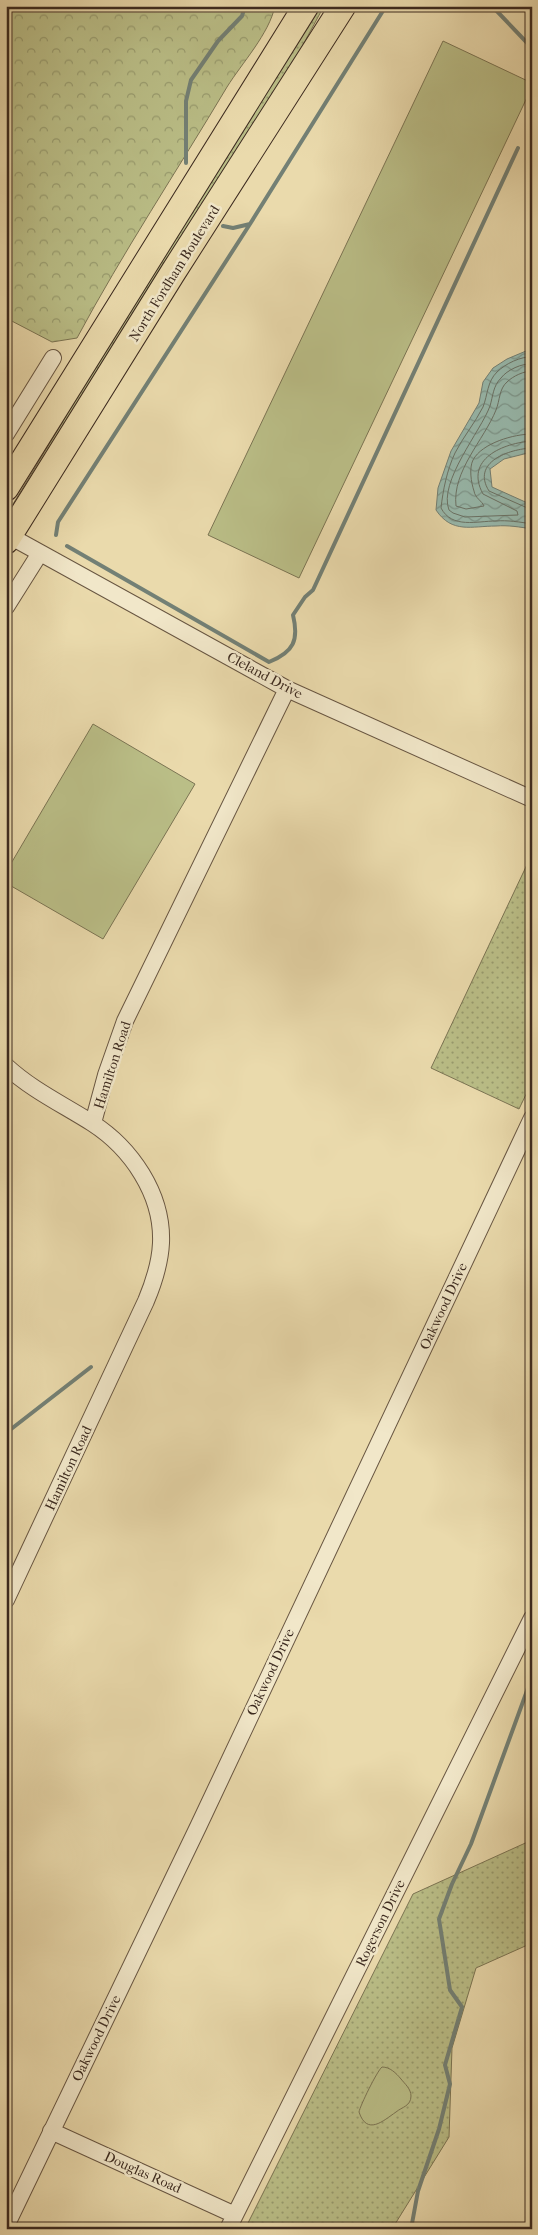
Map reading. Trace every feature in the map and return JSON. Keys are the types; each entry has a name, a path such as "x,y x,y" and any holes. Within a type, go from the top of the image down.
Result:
{"highway":[{"name":"North Fordham Boulevard","path":"6,488 306,6"},
{"name":"North Fordham Boulevard","path":"7,536 343,6"}],"street":[{"path":"6,434 53,358"},
{"name":"Cleland Drive","path":"7,536 287,689 532,799"},
{"path":"6,607 40,553"},
{"name":"Hamilton Road","path":"6,1600 146,1302 158,1272 162,1242 158,1212 150,1189 128,1152 93,1123 106,1075 125,1021 287,689"},
{"path":"6,1066 14,1082 93,1123"},
{"name":"Oakwood Drive","path":"6,2226 194,1835 532,1118"},
{"name":"Rogerson Drive","path":"232,2222 532,1618"},
{"name":"Douglas Road","path":"51,2131 232,2222"}],"green space":[{"path":"6,6 275,6 272,17 261,38 227,87 150,212 77,338 52,342 6,318"},
{"path":"314,6 324,6 278,91 7,516 62,423 113,328"},
{"path":"443,41 532,83 532,87 299,578 208,535"},
{"path":"93,724 195,784 103,939 6,883 6,872"},
{"path":"532,854 532,1082 519,1109 431,1068"},
{"path":"532,1840 532,1943 476,1968 452,2048 449,2137 392,2229 245,2229 413,1894"},
{"path":"382,2067 390,2069 399,2077 409,2089 411,2099 406,2106 386,2119 371,2125 362,2119 359,2112 376,2075"}],"water":[{"path":"526,351 532,353 532,452 504,459 490,469 492,487 532,505 532,529 505,526 456,526 442,518 436,510 438,488 451,451 479,403 483,382 493,368 507,359"}],"waterway":[{"path":"186,163 186,101 191,80 218,41 242,16 245,6"},
{"path":"223,226 233,228 250,224 386,6"},
{"path":"492,6 532,48"},
{"path":"67,546 269,662 284,654 293,644 295,638 293,615 305,597 313,590 518,148"},
{"path":"56,535 58,522 250,224"},
{"path":"6,1433 91,1367"},
{"path":"411,2229 418,2191 439,2129 450,2084 445,2065 462,2007 450,1990 439,1919 452,1884 471,1844 532,1677"}]}
